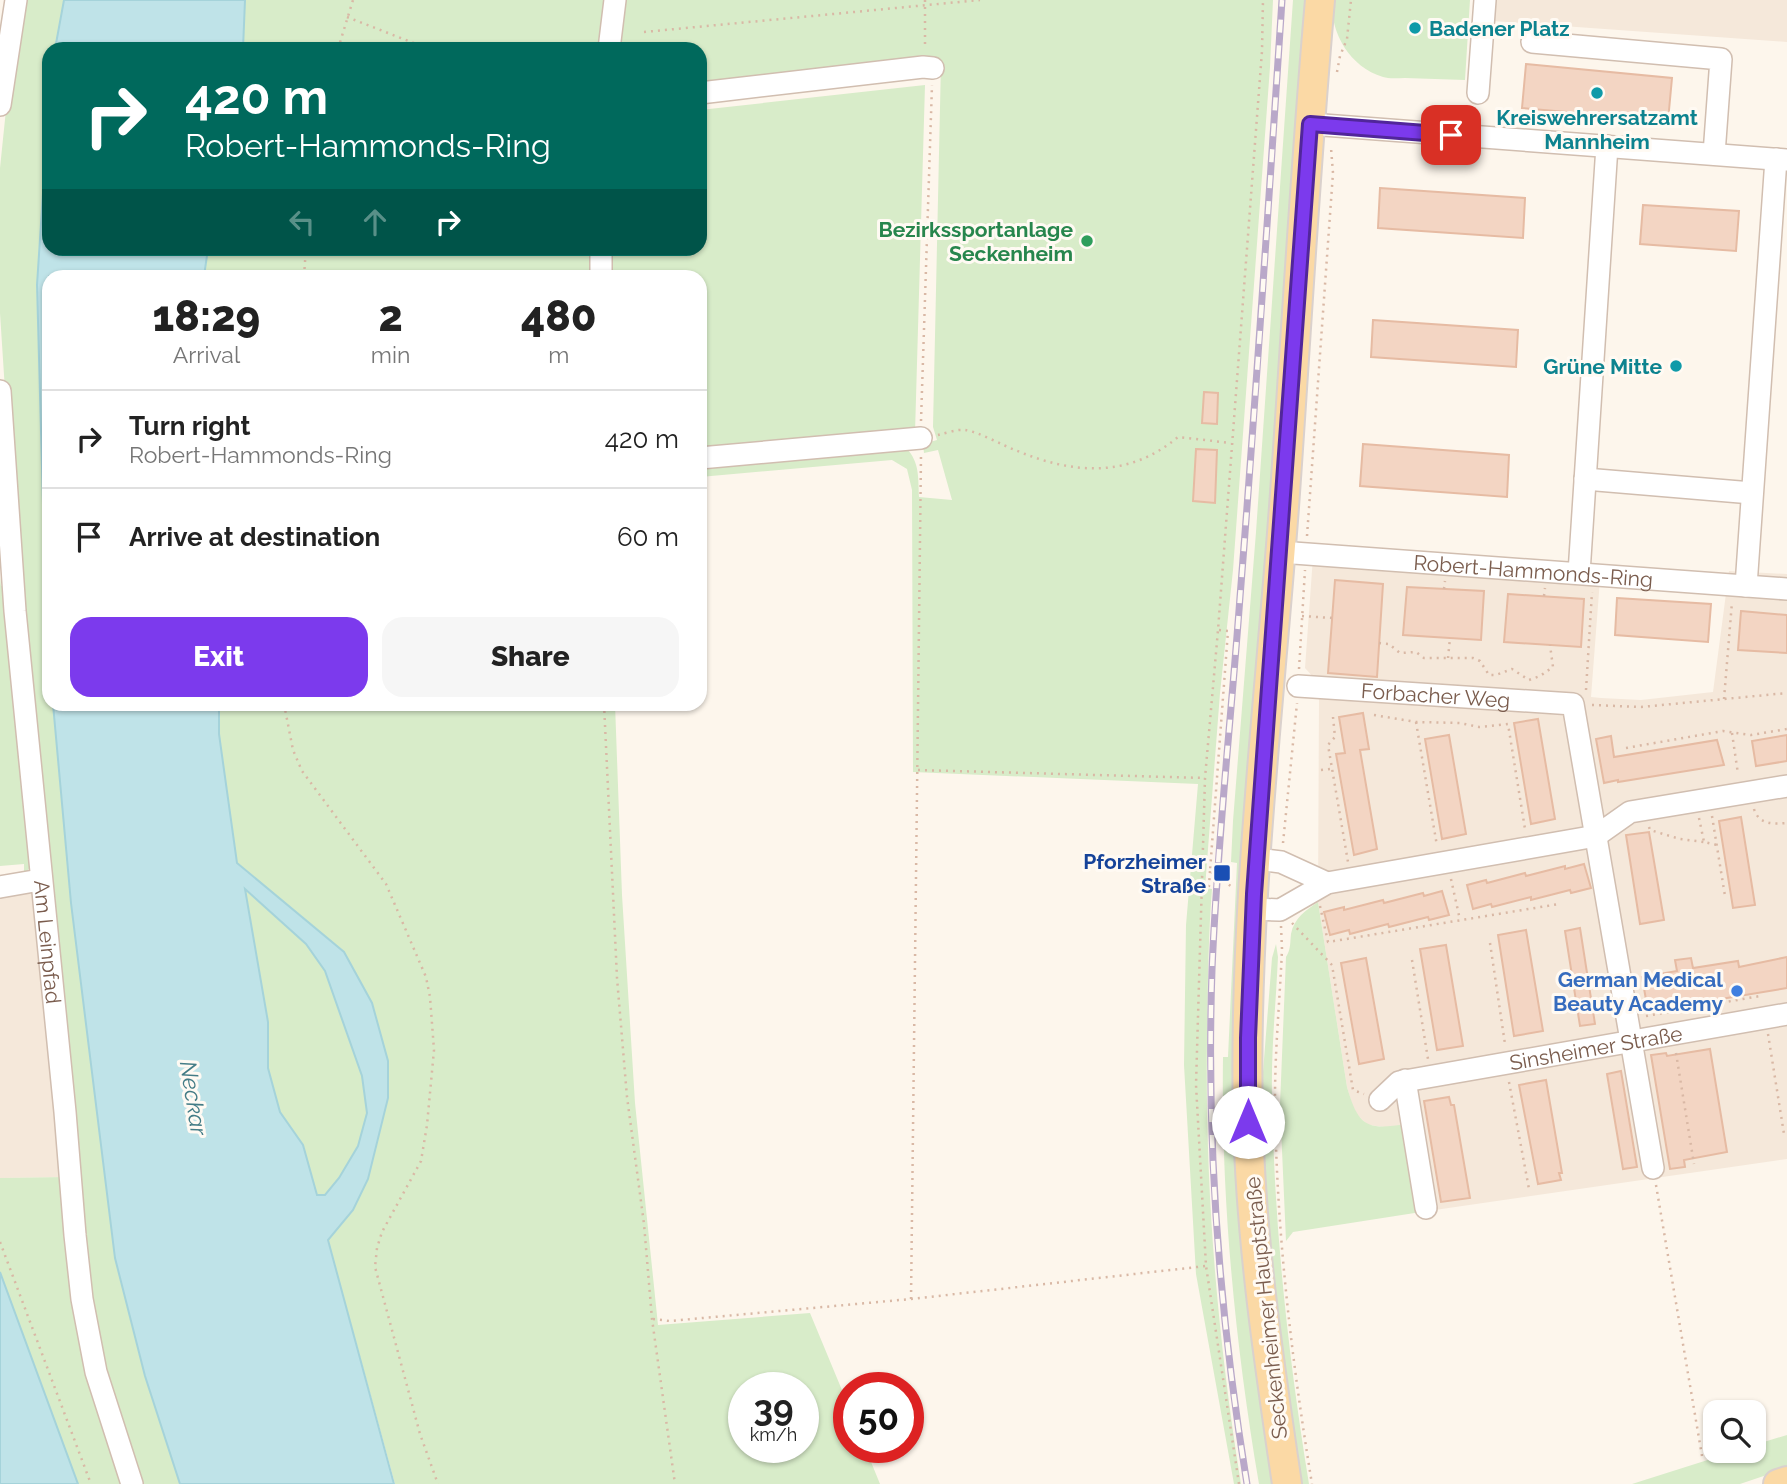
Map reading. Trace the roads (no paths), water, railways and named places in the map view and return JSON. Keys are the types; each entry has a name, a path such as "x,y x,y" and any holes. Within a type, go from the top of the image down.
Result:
{"main road":[{"name":"Seckenheimer Hauptstraße","path":"1287,1484 1270,1375 1256,1244 1248,1122 1248,1038 1267,909 1293,553 1319,125 1320,0"},
{"path":"1778,1484 1787,1481"}],"street":[{"path":"0,105 16,0"},
{"path":"610,42 615,0"},
{"path":"1478,93 1485,0"},
{"path":"1532,42 1721,59 1714,154"},
{"path":"707,92 928,67"},
{"path":"1319,125 1781,160 1752,493 1740,585"},
{"path":"1586,574 1585,479 1607,146"},
{"name":"Am Leinpfad","path":"0,391 15,611 82,1299 96,1372 132,1484"},
{"path":"707,457 921,438"},
{"path":"1585,479 1752,493"},
{"name":"Robert-Hammonds-Ring","path":"1293,553 1787,589"},
{"name":"Forbacher Weg","path":"1298,686 1579,704 1596,836"},
{"path":"1267,909 1322,886 1351,879 1596,836 1630,812 1787,786"},
{"path":"1596,836 1653,1168"},
{"path":"1269,860 1322,886"},
{"path":"0,887 40,880"},
{"name":"Sinsheimer Straße","path":"1380,1100 1399,1082 1405,1080 1629,1029 1673,1033 1787,1014"},
{"path":"1405,1080 1426,1208"}],"water":[{"path":"64,0 245,0 243,42 56,42"},
{"path":"42,208 42,256 207,256 205,270 42,270 42,468 37,285"},
{"name":"Neckar","path":"54,711 219,711 219,734 237,863 344,952 372,1003 388,1061 388,1098 368,1179 353,1210 328,1240 394,1484 180,1484 145,1376 115,1258 71,903","holes":["245,889 306,944 325,971 362,1076 367,1113 358,1146 339,1178 325,1195 317,1195 303,1145 280,1112 268,1068 268,1022"]},
{"path":"0,1272 78,1484 0,1484"}],"railway":[{"path":"1247,1484 1229,1356 1217,1228 1211,1099 1212,970 1282,0"}],"place":[{"name":"Badener Platz","path":"1415,28"},
{"name":"Kreiswehrersatzamt Mannheim","path":"1597,93"},
{"name":"Bezirkssportanlage Seckenheim","path":"1087,241"},
{"name":"Grüne Mitte","path":"1676,366"},
{"name":"Pforzheimer Straße","path":"1222,873"},
{"name":"German Medical Beauty Academy","path":"1737,991"}]}
